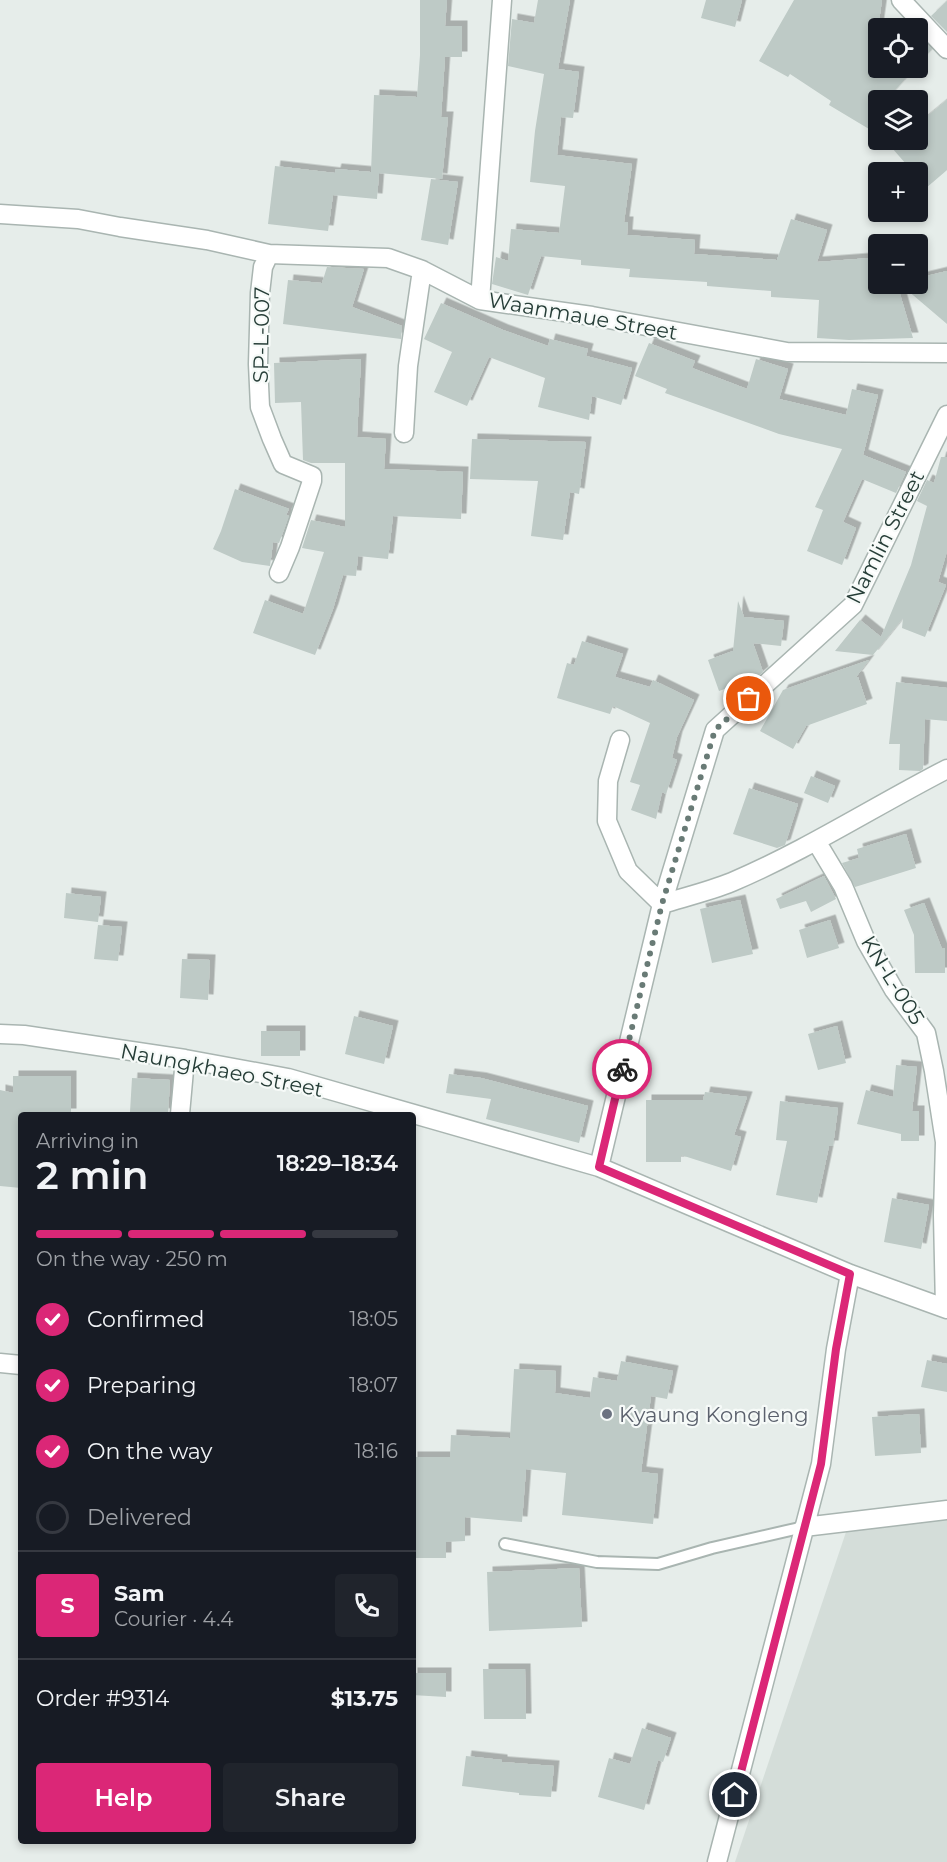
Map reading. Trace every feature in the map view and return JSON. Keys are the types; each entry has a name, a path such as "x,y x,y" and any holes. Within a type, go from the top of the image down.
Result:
{"street":[{"name":"Waanmaue Street","path":"502,0 480,300 592,316 787,352 947,353"},
{"path":"900,0 947,50"},
{"path":"0,214 78,219 207,240 269,254 388,258 422,270 480,300"},
{"name":"SP-L-007","path":"269,254 263,267 260,292 258,364 260,407 283,464 312,476 290,547 279,573"},
{"path":"404,433 408,366 422,270"},
{"name":"Namlin Street","path":"599,1167 662,904 715,730 853,605 947,415"},
{"path":"620,740 608,781 607,820 628,871 662,904 731,883 816,841 947,769"},
{"name":"KN-L-005","path":"816,841 843,886 866,941 894,990 926,1033 945,1142 943,1215 946,1309"},
{"name":"Naungkhaeo Street","path":"0,1034 24,1035 185,1059 288,1078 407,1112"},
{"path":"180,1112 185,1059"},
{"name":"Naungkhaeo Street","path":"416,1115 599,1167 850,1274 946,1309"},
{"path":"717,1862 821,1464 836,1349 850,1274"},
{"path":"0,1363 18,1365"},
{"path":"804,1527 947,1510"}],"lane":[{"path":"504,1544 597,1562 658,1564 712,1548 804,1527"}],"shaded area":[{"path":"947,1520 947,1862 735,1862 847,1529"}],"building":[{"path":"420,0 447,0 445,26 462,26 462,57 445,57 441,117 448,117 442,179 379,173 377,199 333,195 328,231 268,224 275,166 335,173 336,169 371,172 374,95 417,97"},
{"path":"538,0 570,0 558,69 579,72 573,118 561,117 557,155 632,164 624,222 628,222 627,235 695,240 694,254 777,260 791,219 827,230 817,262 868,258 868,294 900,294 913,338 849,340 817,338 819,300 771,297 771,291 707,286 707,282 629,277 630,269 581,265 581,260 541,256 528,295 492,284 496,257 508,261 511,229 559,233 565,186 530,182 544,74 508,66 512,19 534,23"},
{"path":"706,0 742,0 735,27 701,18"},
{"path":"794,0 882,0 879,18 868,18 868,78 906,78 895,90 868,90 868,128 829,105 831,101 790,74 788,77 759,61"},
{"path":"947,1 947,32 931,16"},
{"path":"947,100 947,170 928,186 928,162 904,162 894,150 928,150 928,116"},
{"path":"431,179 458,182 448,245 421,240"},
{"path":"327,267 364,269 352,307 402,326 401,339 283,324 288,280 322,283"},
{"path":"947,271 947,324 912,294 928,294 928,276"},
{"path":"441,303 503,330 548,346 550,339 588,349 586,356 632,368 621,405 592,396 589,420 538,407 545,378 489,357 467,406 434,392 452,352 424,339"},
{"path":"649,343 695,361 692,368 747,389 756,359 788,369 779,399 846,415 852,389 878,395 863,455 906,472 896,493 862,479 843,522 856,528 842,565 807,551 823,510 815,507 842,449 779,434 665,393 667,389 635,376"},
{"path":"361,359 357,437 386,439 384,469 463,472 461,519 393,516 388,559 358,556 356,576 343,575 315,655 253,633 265,600 303,614 324,552 302,548 311,520 345,527 345,463 311,463 303,460 301,402 275,403 274,363"},
{"path":"472,439 586,442 579,494 570,492 563,540 531,536 538,481 470,479"},
{"path":"941,457 947,457 947,551 938,582 946,585 925,637 902,628 903,618 873,655 835,651 860,620 881,637 911,565 927,506 917,501 927,480 934,483"},
{"path":"235,489 289,509 286,515 289,516 279,543 273,542 270,566 242,562 213,549"},
{"path":"738,601 744,617 784,621 781,646 753,643 763,672 756,678 719,691 708,660 733,651"},
{"path":"582,641 623,654 615,677 650,687 653,680 694,700 677,737 672,758 677,760 666,794 662,792 656,819 631,810 640,785 630,782 650,723 613,706 610,714 557,698 567,663 574,665"},
{"path":"869,660 856,677 858,677 867,704 806,726 793,749 760,731 783,690"},
{"path":"896,682 947,688 947,721 925,719 923,769 920,771 899,770 900,744 889,744"},
{"path":"811,776 835,786 828,803 804,793"},
{"path":"749,788 798,804 785,845 777,848 733,834"},
{"path":"906,834 916,868 855,887 842,863 859,858 857,849"},
{"path":"824,876 836,899 811,912 806,901 780,909 776,899"},
{"path":"66,893 101,897 98,922 64,918"},
{"path":"740,900 753,954 712,963 700,909"},
{"path":"924,903 942,949 945,948 945,973 915,973 914,935 904,910"},
{"path":"830,920 839,948 807,958 799,930"},
{"path":"98,925 122,927 118,961 94,959"},
{"path":"182,959 210,960 208,1000 180,998"},
{"path":"354,1016 393,1026 384,1064 345,1054"},
{"path":"837,1026 846,1063 818,1070 808,1034"},
{"path":"261,1031 300,1031 300,1056 261,1056"},
{"path":"896,1065 917,1067 912,1111 919,1111 919,1141 901,1141 901,1134 857,1124 866,1090 893,1097"},
{"path":"449,1074 481,1078 588,1106 579,1143 486,1119 491,1099 446,1093"},
{"path":"13,1076 71,1076 71,1112 18,1112 18,1188 0,1186 0,1090 13,1093"},
{"path":"132,1078 170,1080 168,1112 130,1112"},
{"path":"705,1092 747,1097 734,1135 741,1137 731,1171 681,1155 681,1162 646,1162 646,1100 703,1100"},
{"path":"780,1101 838,1108 833,1146 829,1146 817,1203 776,1195 787,1141 776,1140"},
{"path":"892,1198 929,1205 921,1249 884,1242"},
{"path":"927,1360 947,1364 947,1392 921,1387"},
{"path":"621,1361 673,1371 667,1399 651,1396 641,1472 658,1474 653,1524 562,1515 566,1473 526,1469 522,1522 465,1517 465,1541 446,1542 446,1558 416,1558 416,1457 450,1457 451,1435 510,1438 514,1369 556,1371 555,1393 590,1398 593,1377 617,1381"},
{"path":"919,1414 921,1453 875,1456 872,1417"},
{"path":"579,1568 582,1627 489,1631 487,1572"},
{"path":"483,1669 525,1669 526,1719 484,1719"},
{"path":"416,1673 446,1673 446,1697 416,1695"},
{"path":"642,1728 671,1738 663,1762 658,1760 644,1810 598,1797 609,1758 630,1764"},
{"path":"466,1756 502,1760 502,1762 554,1766 551,1797 519,1795 519,1793 462,1786"}],"way so far":[{"path":"622,1069 662,904 715,730 749,699"}],"place":[{"name":"Kyaung Kongleng","path":"607,1414"}],"route":[{"path":"622,1069 599,1167 850,1274 836,1349 821,1464 735,1795"}]}
